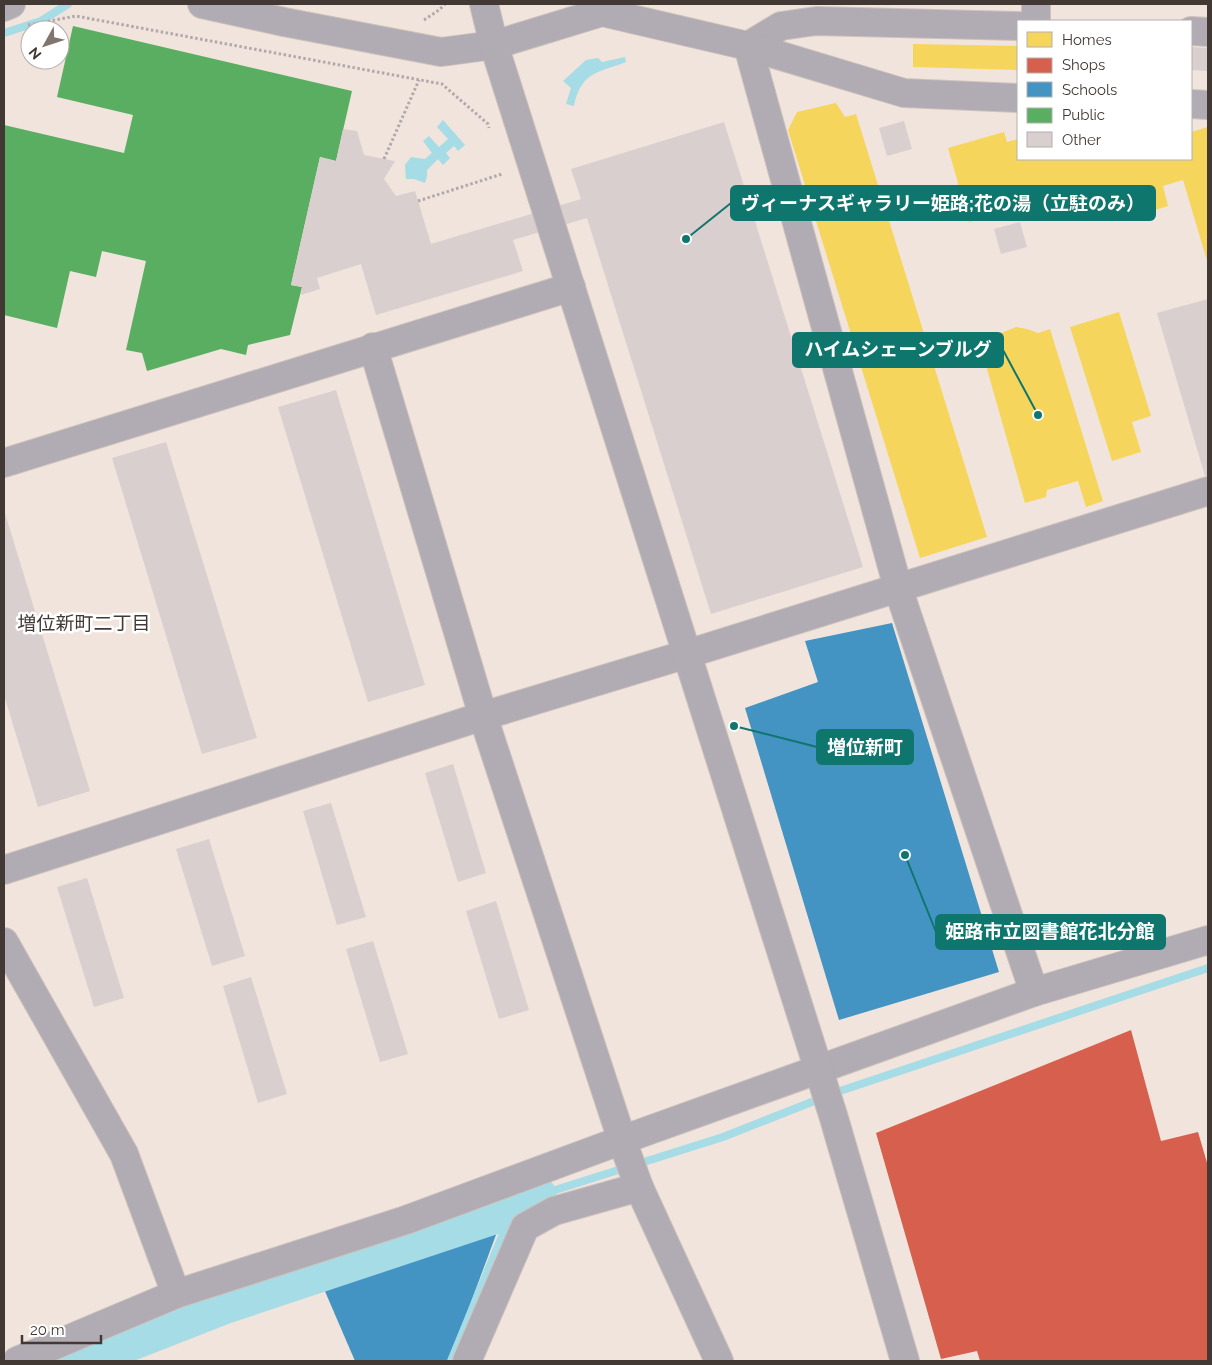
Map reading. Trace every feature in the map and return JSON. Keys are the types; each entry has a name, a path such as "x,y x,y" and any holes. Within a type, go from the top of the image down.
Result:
{"street":[{"path":"202,4 285,13 441,52 494,45 602,12 748,46 904,93 1017,98"},
{"path":"484,4 494,45 570,287 833,1115 905,1361"},
{"path":"1036,4 1036,20"},
{"path":"748,46 781,26 816,21 1017,26"},
{"path":"1192,31 1208,32"},
{"path":"748,46 898,588 1034,992"},
{"path":"1192,104 1208,105"},
{"path":"4,463 570,287"},
{"path":"373,347 483,716 622,1140 639,1187 718,1361"},
{"path":"4,870 483,716 1208,491"},
{"path":"17,1361 176,1294 406,1220 1034,992 1208,940"},
{"path":"4,942 124,1154 176,1294"},
{"path":"467,1361 525,1227 554,1210 639,1187"}],"path":[{"path":"12,12 76,16 442,84 488,124 491,134"},
{"path":"384,160 419,80"},
{"path":"418,201 503,173 506,181"}],"water":[{"path":"625,57 626,62 592,75 586,80 581,86 574,106 566,104 571,88 563,81 586,60 598,58 602,62"},
{"path":"443,120 465,145 458,151 454,146 446,153 450,158 443,165 438,159 427,170 425,183 414,179 406,179 405,165 411,157 425,159 432,153 423,141 429,136 439,147 448,139 437,127"}],"building: Homes":[{"path":"913,44 1017,46 1017,70 913,67"},
{"path":"836,103 845,117 856,114 987,537 920,558 788,130 797,112"},
{"path":"1208,127 1208,264 1183,180 1163,186 1168,206 1155,210 1149,193 1084,211 1078,191 969,222 948,148 1004,132 1007,142 1017,139 1017,160 1192,160 1192,132"},
{"path":"1119,312 1151,416 1132,422 1141,452 1112,461 1070,327"},
{"path":"1016,327 1038,333 1050,329 1103,501 1086,507 1078,481 1047,490 1046,497 1025,503 981,348 1001,333"}],"building: Shops":[{"path":"1131,1030 1161,1141 1198,1132 1208,1166 1208,1361 980,1361 977,1351 941,1359 876,1133"}],"building: Schools":[{"path":"892,623 999,972 839,1020 745,708 818,682 805,641"},
{"path":"503,1216 449,1361 355,1361 321,1282"}],"building: Public":[{"path":"73,26 352,91 336,161 320,157 291,285 302,287 290,335 248,345 246,355 221,349 147,371 142,353 126,350 146,261 102,251 96,277 70,271 57,328 4,315 4,125 124,153 133,115 57,97 63,70 70,70 70,39"}],"building: Other":[{"path":"1192,47 1208,48 1208,71 1192,70"},
{"path":"904,121 912,149 887,156 879,128"},
{"path":"724,122 863,567 711,614 587,218 513,240 523,271 376,315 361,264 317,278 320,289 301,295 302,287 291,285 320,157 336,161 343,129 357,131 364,155 395,161 384,179 396,196 415,191 431,244 581,199 571,169"},
{"path":"1020,222 1027,247 1001,254 994,229"},
{"path":"1208,299 1208,475 1205,476 1157,313"},
{"path":"336,390 425,685 368,702 278,407"},
{"path":"166,442 257,738 202,754 112,458"},
{"path":"4,510 90,791 38,807 4,695"},
{"path":"453,764 486,873 458,882 425,773"},
{"path":"331,803 366,917 337,925 303,811"},
{"path":"209,839 245,956 212,966 176,849"},
{"path":"87,878 124,998 94,1007 57,887"},
{"path":"496,901 529,1010 499,1019 466,911"},
{"path":"373,941 408,1054 380,1062 346,949"},
{"path":"251,977 287,1094 258,1103 223,986"}],"waterway":[{"path":"4,33 41,21 68,4"},
{"path":"451,1361 509,1219 533,1197 723,1137 837,1092 1208,968"},
{"path":"68,1361 224,1300 533,1197"}],"place":[{"name":"ヴィーナスギャラリー姫路;花の湯（立駐のみ）","path":"686,239"},
{"name":"ハイムシェーンブルグ","path":"1038,415"},
{"name":"増位新町","path":"734,726"},
{"name":"姫路市立図書館花北分館","path":"905,855"}],"district":[{"name":"増位新町二丁目","path":"84,623"}]}
